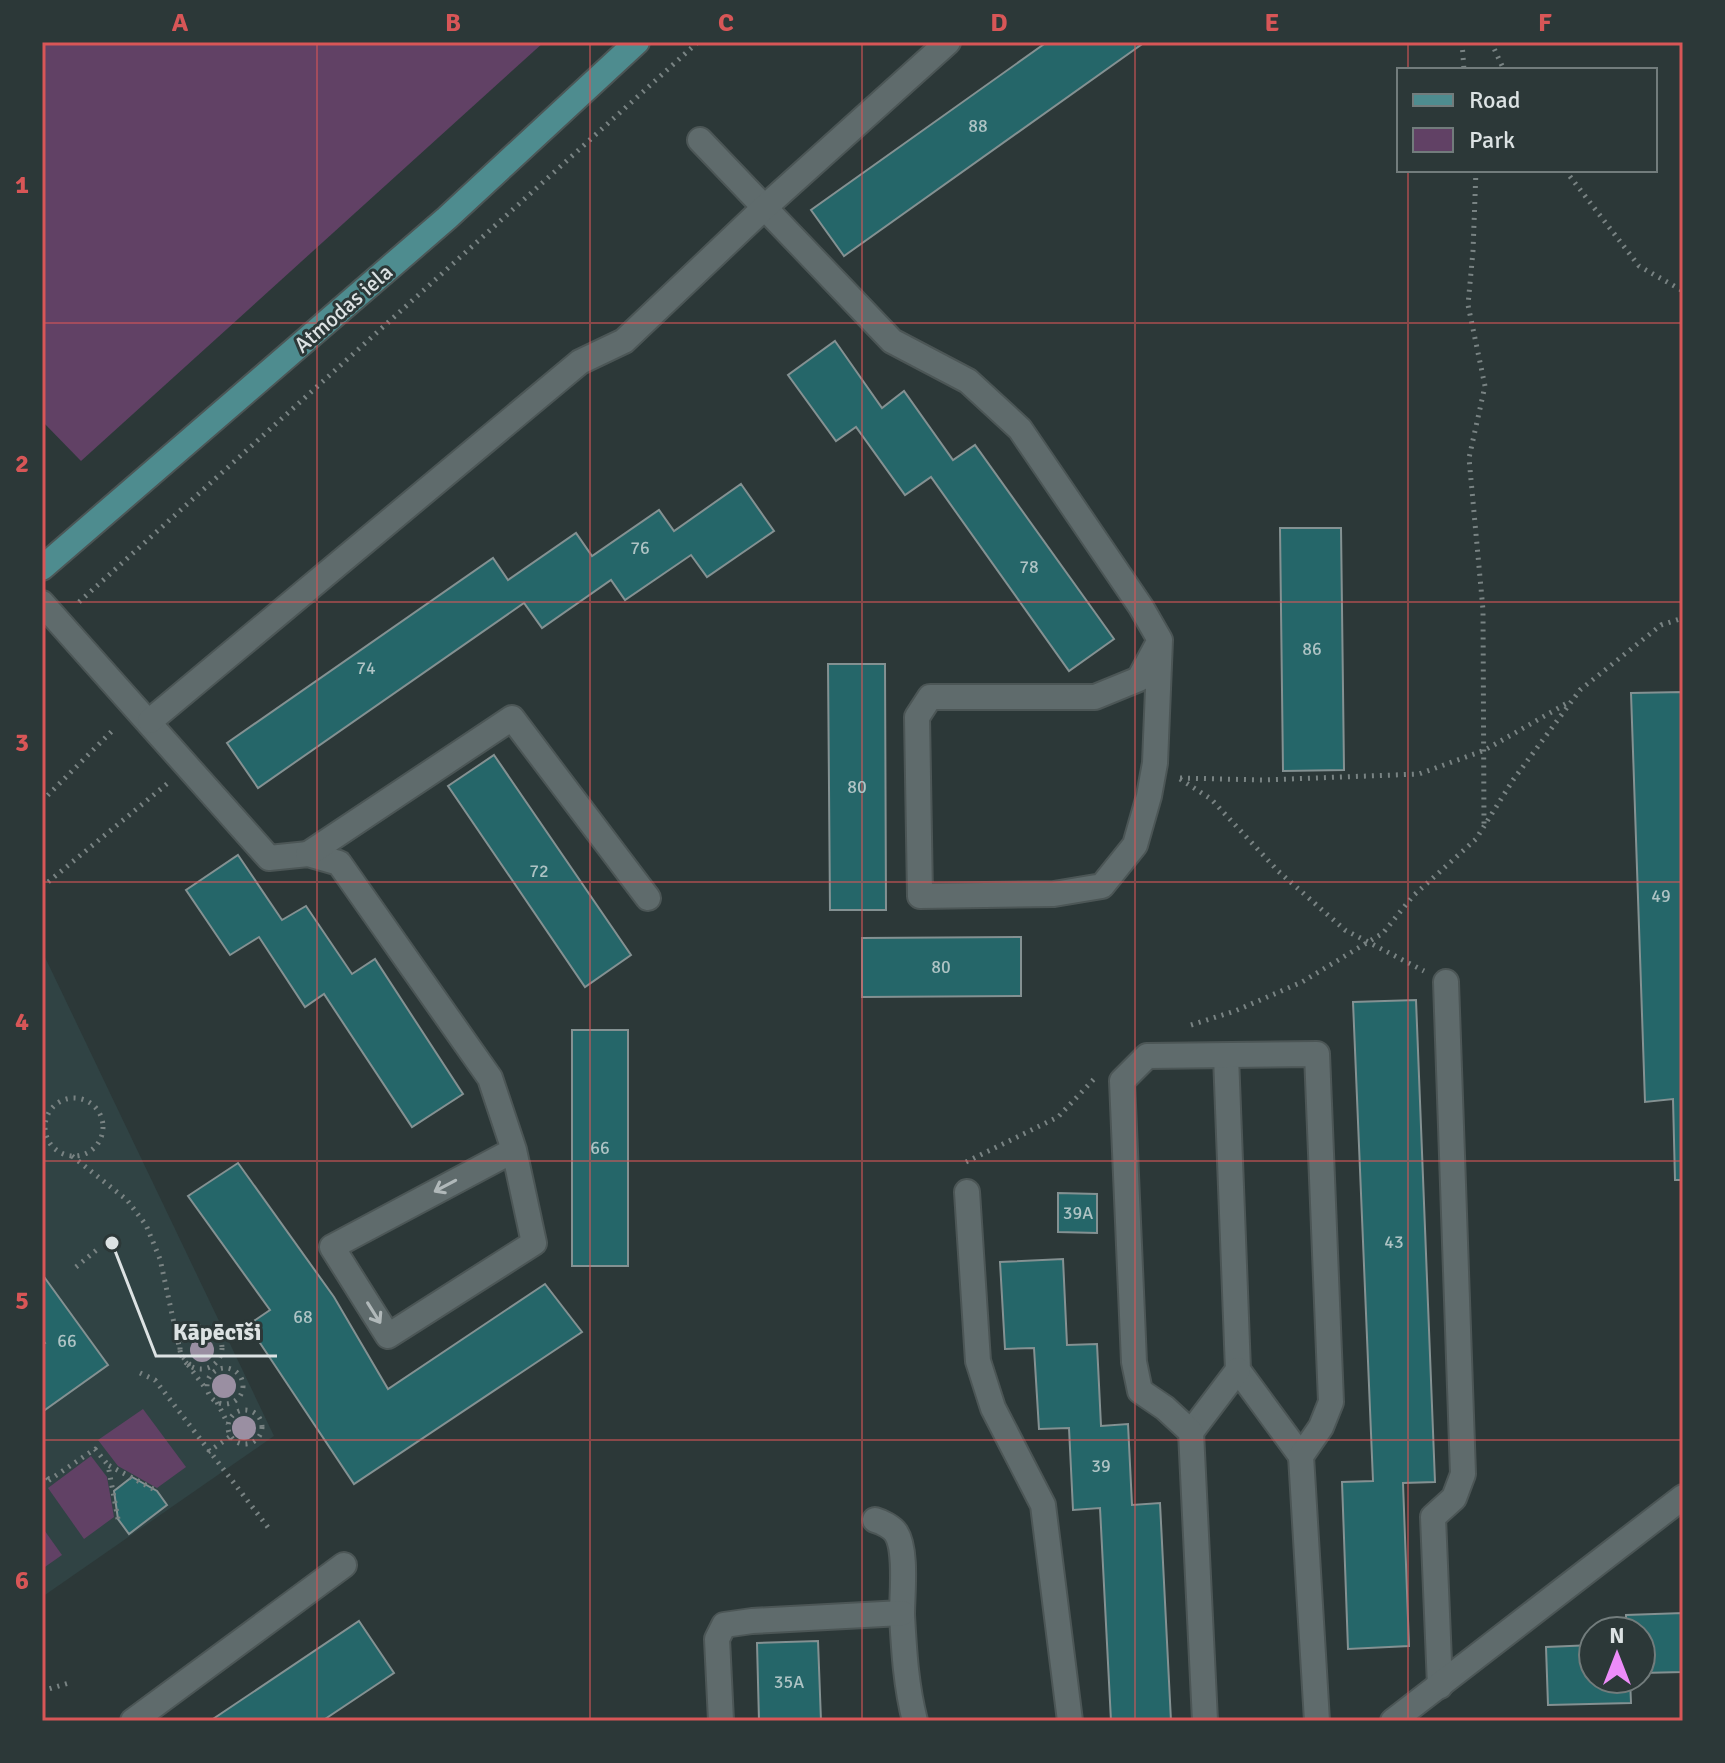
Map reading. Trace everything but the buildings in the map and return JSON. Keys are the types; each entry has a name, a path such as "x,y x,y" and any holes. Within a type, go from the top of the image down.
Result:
{"main road":[{"name":"Atmodas iela","path":"42,568 447,218 637,42"}],"street":[{"path":"146,716 580,362 624,341 765,207 948,42"},
{"path":"700,140 892,341 968,381 1020,429 1141,607 1160,640 1155,763 1135,845 1102,886 1054,894 920,896 917,717 930,697 1095,697 1139,679 1160,640"},
{"path":"50,611 269,858 308,854 339,863 490,1078 514,1150 534,1243 388,1336 332,1247 514,1150"},
{"path":"308,854 512,718 648,898"},
{"path":"1440,1686 1433,1517 1454,1498 1463,1474 1446,982"},
{"path":"1191,1432 1165,1408 1140,1391 1134,1362 1122,1081 1147,1056 1317,1054 1331,1402 1321,1427 1301,1456"},
{"path":"1226,1056 1238,1370 1301,1456 1317,1721"},
{"path":"967,1192 978,1361 993,1408 1043,1505 1070,1721"},
{"path":"1205,1721 1191,1432 1238,1370"},
{"path":"1393,1721 1683,1497"},
{"path":"875,1520 881,1521 896,1534 902,1556 902,1613 908,1693 915,1721"},
{"path":"133,1721 344,1565"},
{"path":"721,1721 717,1639 724,1625 902,1613"}],"path":[{"path":"50,611 698,42"},
{"path":"1462,42 1464,68"},
{"path":"1491,42 1503,68"},
{"path":"1476,172 1468,305 1485,386 1469,458 1483,610 1484,825"},
{"path":"1567,172 1639,266 1683,291"},
{"path":"1180,1028 1235,1011 1302,982 1383,933 1413,896 1476,839 1513,780 1580,690 1661,625 1683,618"},
{"path":"1179,778 1264,780 1419,774 1485,750 1573,700"},
{"path":"42,801 112,729 146,716"},
{"path":"1155,763 1211,799 1278,871 1345,930 1446,982"},
{"path":"42,887 188,766"},
{"path":"967,1192 964,1163 1058,1117 1099,1073"},
{"path":"55,1150 45,1135 44,1125 51,1108 67,1099 85,1100 100,1114 102,1134 92,1150 72,1156"},
{"path":"42,1145 72,1156 127,1200 146,1225 160,1259 180,1349 188,1364 216,1401 231,1436 239,1443 251,1443 261,1431 261,1420 254,1413 244,1410 234,1414 228,1424"},
{"path":"76,1267 99,1248"},
{"path":"180,1349 184,1336 195,1327 209,1329 219,1339 221,1353 213,1364 199,1368 188,1364"},
{"path":"208,1392 207,1381 214,1371 226,1367 237,1372 243,1382 241,1394 227,1404 216,1401"},
{"path":"140,1373 155,1380 270,1530"},
{"path":"208,1452 231,1436"},
{"path":"42,1485 95,1449 108,1465 157,1491"},
{"path":"108,1465 118,1519"},
{"path":"42,1471 49,1480"},
{"path":"42,1691 69,1683"}],"shaded area":[{"path":"42,951 274,1436 42,1597"}],"green space":[{"path":"42,42 544,42 81,461 42,421"},
{"path":"143,1409 186,1467 157,1488 118,1466 98,1440"},
{"path":"91,1456 107,1477 114,1517 84,1539 48,1488"},
{"path":"42,1527 62,1555 42,1569"}],"place":[{"name":"Kāpēcīši","path":"112,1243"}]}
